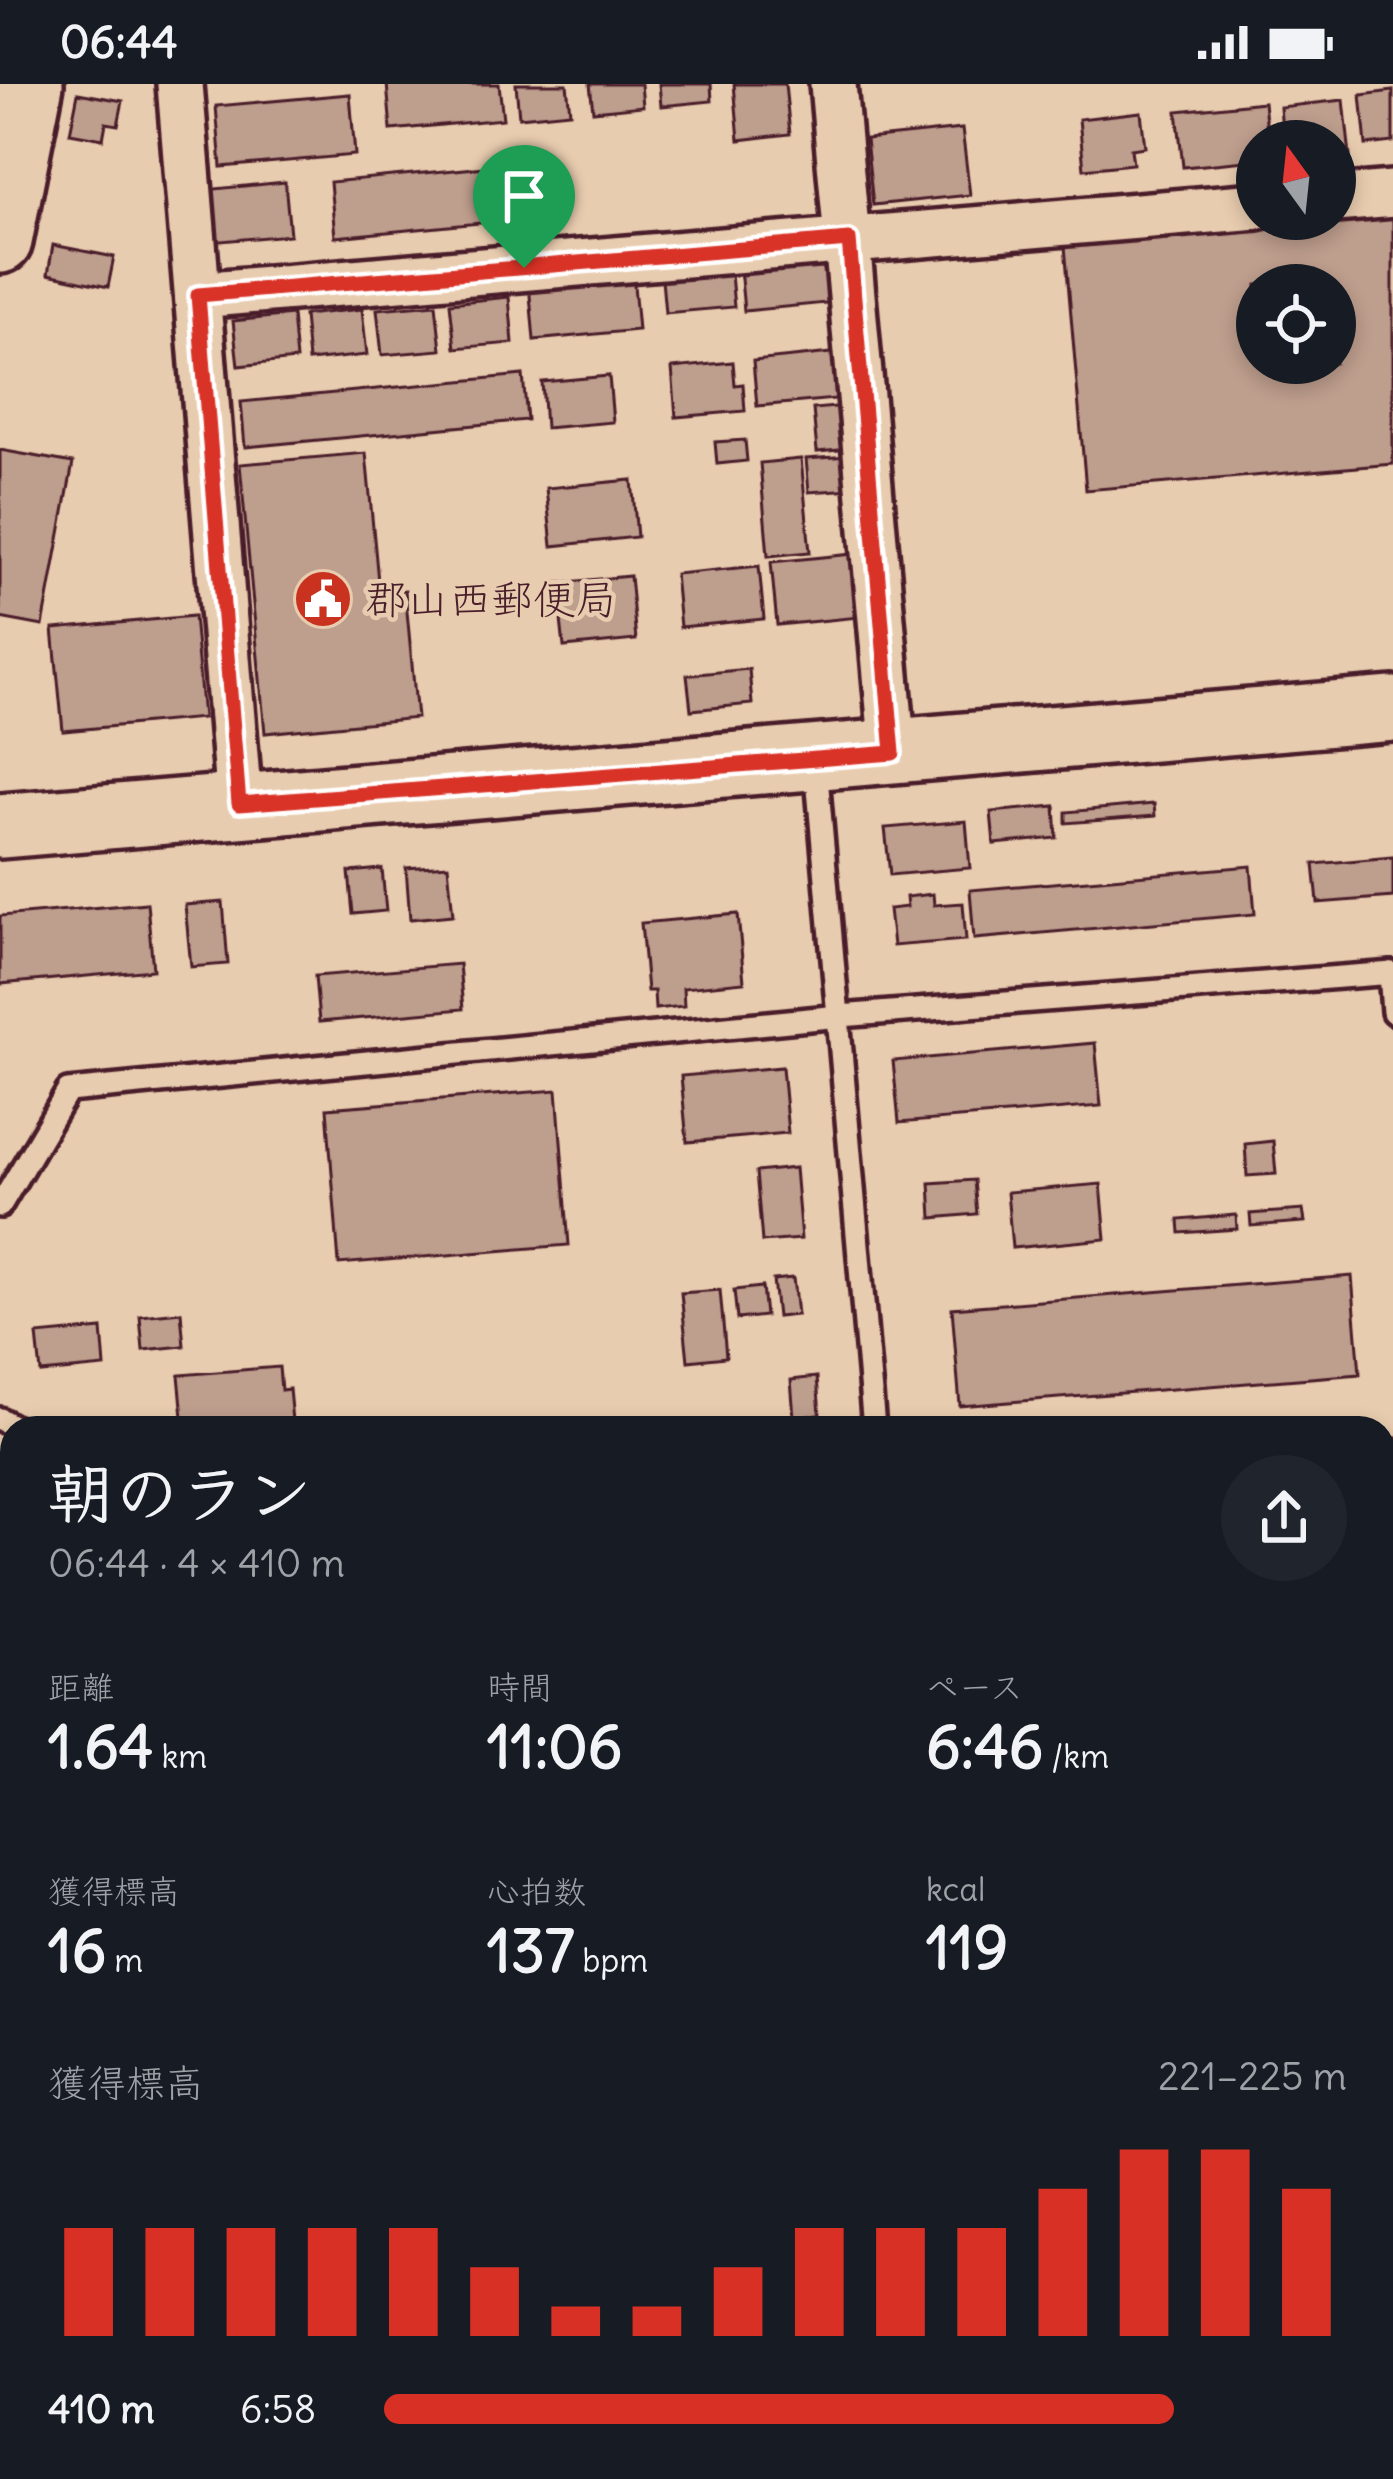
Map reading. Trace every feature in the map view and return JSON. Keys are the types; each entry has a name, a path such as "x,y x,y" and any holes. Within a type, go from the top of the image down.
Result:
{"street":[{"path":"0,241 31,84"},
{"path":"181,84 239,804"},
{"path":"832,84 893,753"},
{"path":"1356,197 1393,194"},
{"path":"198,295 1236,208"},
{"path":"0,826 1393,709"}],"lane":[{"path":"815,760 873,1416"},
{"path":"0,1205 68,1091 840,1016 1391,973 1393,1012"}],"building":[{"path":"387,84 499,84 503,119 391,130"},
{"path":"516,84 567,84 570,112 519,117"},
{"path":"590,84 641,84 643,106 593,111"},
{"path":"659,84 711,84 712,101 661,106"},
{"path":"734,84 785,84 790,134 739,140"},
{"path":"1393,91 1393,142 1366,145 1361,95"},
{"path":"78,93 123,101 118,125 106,123 103,139 70,133"},
{"path":"350,94 355,155 221,167 216,106"},
{"path":"1344,100 1346,120 1281,120 1280,107"},
{"path":"1264,102 1266,120 1236,120 1236,162 1183,167 1177,111"},
{"path":"1141,112 1145,147 1131,149 1133,164 1084,169 1079,119"},
{"path":"962,129 970,195 873,205 866,139"},
{"path":"486,167 491,222 335,237 330,182"},
{"path":"285,182 290,235 210,242 205,190"},
{"path":"1393,219 1393,464 1086,490 1065,246 1236,232 1236,240 1356,240 1356,222"},
{"path":"53,245 114,257 108,287 48,274"},
{"path":"831,247 837,302 744,311 739,257"},
{"path":"730,263 734,307 665,313 661,269"},
{"path":"633,274 638,330 534,340 529,284"},
{"path":"509,297 513,343 455,348 450,303"},
{"path":"436,304 441,350 382,355 377,309"},
{"path":"362,309 367,355 308,361 304,315"},
{"path":"292,315 296,360 238,366 233,321"},
{"path":"842,352 847,398 757,406 753,361"},
{"path":"733,362 735,385 743,384 745,411 676,417 672,368"},
{"path":"523,375 527,420 245,447 241,402"},
{"path":"609,376 613,422 545,428 542,382"},
{"path":"847,406 851,449 817,452 813,409"},
{"path":"745,440 747,461 717,464 715,442"},
{"path":"0,450 73,463 43,626 0,618"},
{"path":"366,453 379,592 405,590 417,718 265,733 240,464"},
{"path":"849,456 853,489 809,492 806,459"},
{"path":"801,459 810,552 768,556 760,463"},
{"path":"632,480 637,537 552,546 546,488"},
{"path":"854,554 860,617 777,625 771,562"},
{"path":"759,566 764,619 680,627 675,574"},
{"path":"630,576 636,640 564,647 557,583"},
{"path":"194,616 203,718 63,731 53,629"},
{"path":"749,669 752,704 691,710 687,675"},
{"path":"1154,804 1155,816 1066,823 1066,812"},
{"path":"1055,806 1057,838 994,844 991,812"},
{"path":"966,821 970,868 890,875 885,828"},
{"path":"1393,857 1393,897 1318,903 1314,864"},
{"path":"448,865 453,915 410,919 406,868"},
{"path":"1251,866 1255,914 974,939 970,890"},
{"path":"382,869 386,911 353,914 349,872"},
{"path":"933,894 934,905 963,903 966,940 893,946 889,909 907,907 906,897"},
{"path":"223,902 228,964 191,967 185,905"},
{"path":"147,903 153,970 0,984 0,916"},
{"path":"738,914 744,982 683,988 684,1006 655,1009 654,991 647,991 641,923"},
{"path":"459,964 463,1009 319,1022 315,976"},
{"path":"1095,1043 1101,1106 899,1123 893,1061"},
{"path":"782,1067 788,1133 687,1142 681,1076"},
{"path":"557,1090 569,1245 339,1264 327,1108"},
{"path":"1273,1141 1276,1174 1247,1176 1245,1144"},
{"path":"795,1168 801,1239 762,1242 756,1172"},
{"path":"974,1180 977,1214 932,1218 930,1183"},
{"path":"1101,1184 1106,1239 1012,1248 1007,1192"},
{"path":"1303,1210 1305,1222 1251,1226 1250,1214"},
{"path":"1236,1215 1237,1229 1180,1233 1179,1220"},
{"path":"1352,1276 1360,1374 960,1406 952,1308"},
{"path":"793,1278 797,1315 777,1317 773,1280"},
{"path":"762,1287 765,1316 737,1319 734,1290"},
{"path":"720,1290 726,1357 688,1361 681,1293"},
{"path":"181,1312 184,1346 143,1350 140,1316"},
{"path":"102,1329 105,1367 41,1373 37,1335"},
{"path":"279,1367 281,1390 289,1389 292,1416 183,1416 179,1375"},
{"path":"817,1377 820,1415 794,1416 791,1380"}],"place":[{"name":"郡山西郵便局","path":"323,599"}],"route":[{"path":"849,240 893,753 239,804 198,295 524,268 849,240"}]}
